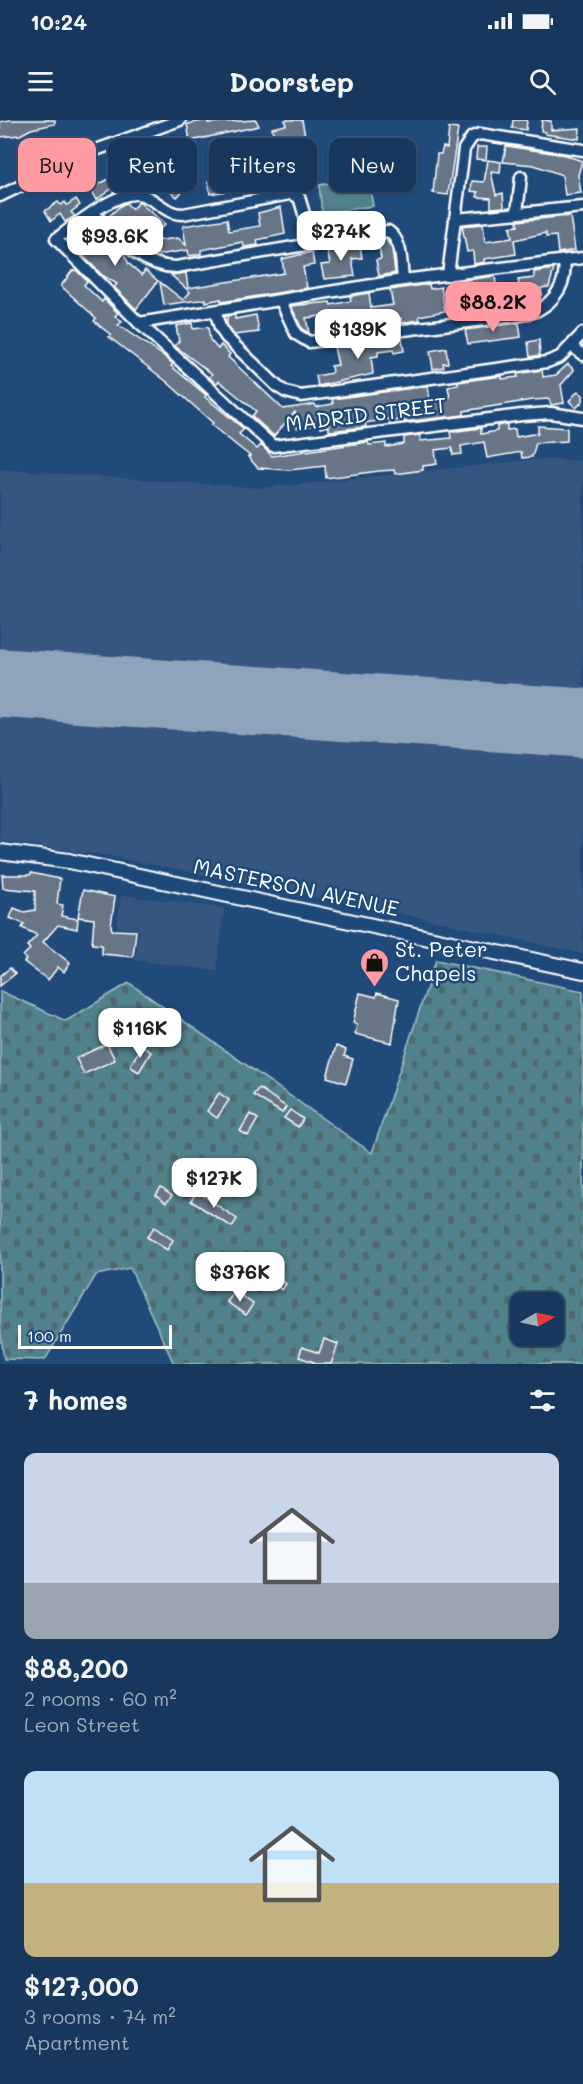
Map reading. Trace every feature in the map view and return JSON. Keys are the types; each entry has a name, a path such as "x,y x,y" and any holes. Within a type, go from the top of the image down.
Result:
{"main road":[{"name":"MASTERSON AVENUE","path":"0,852 69,861 583,971"}],"street":[{"path":"0,195 93,151 180,120"},
{"path":"448,275 464,149 472,137 480,134 583,150"},
{"path":"517,213 521,177"},
{"path":"313,244 304,207 295,194 174,214 142,195 131,194 93,213 136,253 159,267 176,267 313,244 388,231 399,243 403,280"},
{"path":"455,219 583,207"},
{"name":"MADRID STREET","path":"93,213 56,239 139,323 273,446 522,415 551,413 578,417"},
{"path":"139,323 216,313 403,280 583,258"},
{"path":"281,301 296,334 309,342 522,315 542,309 558,292 566,273 564,261"},
{"path":"216,313 220,328 226,337 278,387 286,393 301,396 547,362 560,357 583,333"},
{"path":"572,346 583,355"},
{"path":"578,417 583,406"}],"shaded area":[{"path":"550,458 583,461 583,954 432,920 109,856 0,841 0,469 260,488"},
{"path":"121,895 224,908 217,971 135,960 139,930 117,927"}],"green space":[{"path":"329,184 329,192 370,192 373,206 322,213 319,185"},
{"path":"436,960 583,991 583,1364 174,1364 130,1268 96,1275 45,1360 4,1359 0,1327 0,991 66,1021 129,983 372,1153"}],"building":[{"path":"55,120 55,124 31,129 20,135 0,137 0,122"},
{"path":"208,120 208,123 256,120 259,126 197,139 189,138 187,124"},
{"path":"285,120 302,120 305,138 274,138 272,128 286,125"},
{"path":"513,120 527,120 526,130 512,128"},
{"path":"542,120 551,121 551,130 580,128 579,139 545,134 541,131"},
{"path":"449,128 458,129 448,195 433,193 437,154 441,154 443,147 447,148"},
{"path":"506,146 565,155 582,161 578,175 581,193 565,195 562,175 534,165 503,162"},
{"path":"477,147 487,147 486,160 476,159"},
{"path":"488,160 501,162 500,173 491,172 496,195 503,193 504,207 491,208 491,198 477,197 478,192 471,191 472,181 484,182"},
{"path":"108,179 108,191 96,200 92,192 96,192 96,186"},
{"path":"171,192 182,192 177,197"},
{"path":"76,199 80,205 71,212 75,216 65,222 60,214 51,221 45,211 58,202 61,205 65,202 67,205"},
{"path":"139,202 165,224 142,248 108,217 126,203 132,209"},
{"path":"281,207 285,234 257,240 258,245 244,247 243,242 201,250 201,254 189,256 188,250 158,255 155,241 178,238 186,245 183,226 227,219 229,231 260,226 258,213"},
{"path":"570,216 575,250 558,253 556,236 546,237 546,233 514,240 516,254 484,259 485,262 474,264 473,251 467,252 462,226 483,224 485,242 512,238 510,227 518,226 517,221"},
{"path":"95,225 122,251 129,264 142,275 145,270 158,281 136,309 114,287 117,284 102,275 74,247"},
{"path":"386,239 392,249 395,273 379,276 376,260 381,259 378,240"},
{"path":"360,245 362,258 352,259 355,276 324,279 321,265 330,264 327,249"},
{"path":"312,252 314,265 303,267 307,288 221,302 221,299 206,302 206,299 164,305 160,282 183,300 190,292 171,275 186,273 188,288 284,273 282,259"},
{"path":"554,269 549,287 541,288 542,294 529,306 519,307 518,302 461,311 460,281 495,276 497,293 520,290 518,280 534,278 534,272"},
{"path":"76,270 87,281 84,285 102,302 104,299 118,313 115,316 122,322 118,325 165,357 173,364 171,366 206,395 205,397 244,429 239,434 257,449 261,445 272,456 368,442 369,445 386,443 386,447 404,444 404,437 420,435 420,441 451,438 450,432 481,428 481,434 497,431 497,426 507,424 507,430 515,429 516,437 538,433 538,426 567,428 567,441 536,443 532,457 522,458 521,452 487,458 484,442 461,446 462,454 453,455 452,448 435,450 437,464 423,466 423,470 395,474 394,470 326,478 325,466 289,470 258,468 248,457 250,456 211,425 213,423 166,381 109,337 111,335 94,321 96,318 61,286 72,271"},
{"path":"429,284 430,289 441,287 445,311 419,316 420,320 402,323 401,318 371,323 372,326 338,329 336,314 306,318 309,333 302,329 291,306 330,302 331,305 351,301 350,296 369,293 371,308 393,305 390,290"},
{"path":"235,315 235,319 256,315 259,332 234,335 227,325 227,316"},
{"path":"192,323 193,329 208,327 210,340 218,349 221,345 230,354 228,357 283,409 315,404 316,407 333,404 332,399 428,386 430,401 450,397 448,387 458,385 458,382 502,376 502,379 518,377 517,374 542,370 543,377 556,375 568,364 574,370 561,385 564,403 551,405 549,399 532,400 464,411 464,415 404,422 404,419 390,422 390,419 365,423 366,427 329,431 329,426 321,428 320,424 297,428 295,412 274,436 252,416 256,411 219,381 216,384 209,377 212,374 175,346 179,341 176,326"},
{"path":"519,323 521,337 468,344 465,330"},
{"path":"402,338 404,351 378,352 378,356 371,357 373,374 318,386 316,376 332,373 331,366 338,365 334,347"},
{"path":"539,340 540,355 530,357 528,342"},
{"path":"446,348 448,363 443,363 444,367 433,369 430,351"},
{"path":"578,391 583,395 583,401 576,408 569,401"},
{"path":"31,873 60,879 57,904 63,905 61,916 78,919 77,929 58,925 43,942 70,963 64,972 58,967 48,980 24,962 26,960 23,956 30,949 27,946 37,935 22,928 24,924 10,918 14,908 24,912 35,910 35,891 3,888 2,875 30,875"},
{"path":"83,890 115,897 112,930 136,931 133,957 102,954 102,945 92,944 94,919 78,917"},
{"path":"10,968 15,974 0,986 0,976"},
{"path":"360,993 376,997 377,993 399,999 392,1043 355,1034 357,1024 353,1023"},
{"path":"154,1016 173,1030 168,1038 148,1024"},
{"path":"107,1044 115,1060 84,1074 76,1058"},
{"path":"142,1046 151,1052 139,1072 131,1067 131,1064"},
{"path":"336,1046 346,1050 344,1056 353,1059 346,1083 327,1077"},
{"path":"259,1088 286,1107 282,1113 253,1095"},
{"path":"219,1093 229,1100 217,1118 207,1111"},
{"path":"290,1110 303,1119 298,1127 284,1118"},
{"path":"250,1114 258,1119 248,1136 240,1131"},
{"path":"161,1188 172,1196 166,1203 156,1195"},
{"path":"197,1191 237,1219 232,1227 191,1201"},
{"path":"154,1227 173,1240 167,1250 147,1237"},
{"path":"205,1263 238,1283 232,1292 201,1270"},
{"path":"267,1271 286,1284 282,1290 263,1278"},
{"path":"235,1291 253,1304 246,1315 227,1302"},
{"path":"324,1339 338,1344 331,1364 313,1364 314,1362 299,1357 302,1347 319,1353"}],"runway":[{"path":"0,683 583,723"}],"place":[{"name":"St. Peter Chapels","path":"374,988"}]}
